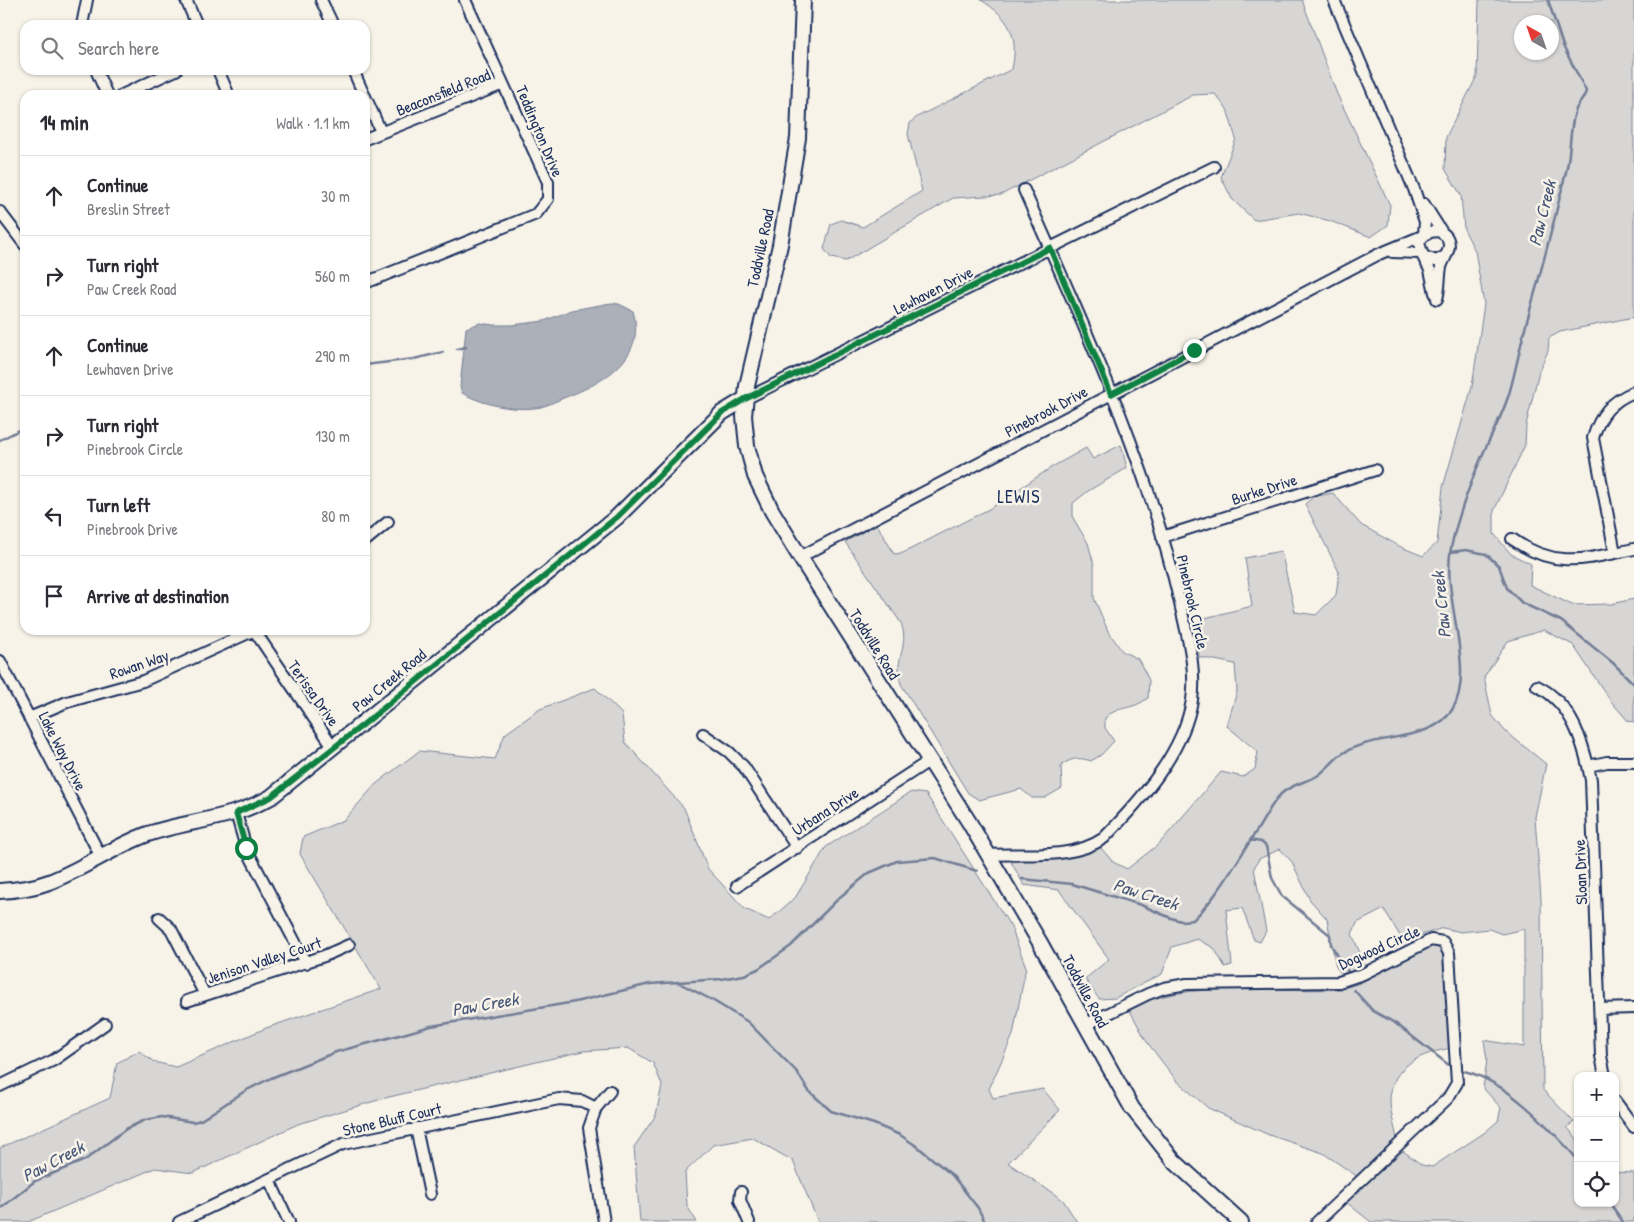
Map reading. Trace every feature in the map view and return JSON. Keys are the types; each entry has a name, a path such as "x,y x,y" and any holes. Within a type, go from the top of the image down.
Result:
{"street":[{"path":"83,20 87,0"},
{"path":"186,0 195,20"},
{"path":"321,0 331,20"},
{"name":"Teddington Drive","path":"370,280 536,214 542,209 549,195 548,182 465,0"},
{"name":"Toddville Road","path":"803,0 798,138 783,229 745,399 746,436 755,476 772,511 800,557 988,855 1120,1088 1153,1137 1193,1180 1241,1222"},
{"path":"1334,0 1414,189 1424,219 1423,235 1419,243 1430,270 1437,299 1449,242 1414,189"},
{"path":"98,75 105,90"},
{"path":"133,90 165,75"},
{"path":"220,75 227,90"},
{"path":"355,75 362,90"},
{"name":"Beaconsfield Road","path":"370,137 503,84"},
{"path":"370,107 381,132"},
{"name":"Lewhaven Drive","path":"745,399 1214,167"},
{"name":"Pinebrook Circle","path":"988,855 1049,853 1080,849 1095,844 1120,822 1175,747 1186,722 1192,700 1192,667 1178,595 1143,478 1111,394 1024,190"},
{"path":"0,212 20,238"},
{"path":"1423,235 1434,230 1443,234"},
{"name":"Pinebrook Drive","path":"800,557 1111,394 1386,252 1423,235"},
{"name":"Pinebrook Drive","path":"1386,252 1422,254"},
{"path":"1422,254 1436,261 1445,256"},
{"path":"1616,553 1592,438 1598,420 1606,410 1616,401 1634,392"},
{"name":"Paw Creek Road","path":"0,891 49,882 100,855 151,833 236,813 271,797 334,748 617,517 722,413 745,399"},
{"name":"Burke Drive","path":"1162,538 1375,470"},
{"path":"370,537 388,522"},
{"path":"1512,539 1535,553 1558,560 1584,560 1634,549"},
{"name":"Rowan Way","path":"30,718 67,702 143,681 244,635"},
{"name":"Terissa Drive","path":"258,635 334,748"},
{"name":"Lake Way Drive","path":"0,661 100,855"},
{"name":"Sloan Drive","path":"1537,686 1548,691 1564,708 1581,741 1588,766 1593,807 1601,1056 1604,1072"},
{"path":"703,734 729,752 744,767 796,848"},
{"name":"Urbana Drive","path":"737,886 929,761"},
{"path":"1588,766 1621,761 1634,762"},
{"path":"236,813 246,848 306,962"},
{"path":"159,918 170,928 205,995"},
{"name":"Dogwood Circle","path":"1085,1024 1164,988 1187,984 1339,982 1363,974 1432,940 1443,942 1449,952 1457,1082 1448,1098 1317,1222"},
{"name":"Jenison Valley Court","path":"187,1001 306,962 349,945"},
{"path":"1600,1009 1634,1008"},
{"path":"0,1086 54,1060 105,1024"},
{"path":"604,1222 590,1128 596,1108 610,1091"},
{"name":"Stone Bluff Court","path":"179,1222 343,1144 559,1099 582,1101 596,1108"},
{"path":"1619,1106 1634,1127"},
{"path":"416,1128 430,1194"},
{"path":"269,1179 289,1222"},
{"path":"741,1192 740,1200 749,1222"}],"shaded area":[{"path":"981,0 1302,0 1337,94 1390,205 1388,225 1371,237 1330,221 1299,213 1254,220 1232,199 1221,177 1236,139 1227,109 1215,94 1193,95 1001,195 953,198 846,261 831,258 824,249 831,224 841,220 863,227 922,191 908,134 910,123 917,117 1012,69 1014,47 1010,29 999,14"},
{"path":"1479,0 1634,0 1634,317 1560,332 1549,338 1548,351 1539,371 1526,425 1525,445 1494,511 1494,534 1511,554 1531,564 1530,585 1572,605 1611,604 1634,599 1634,722 1628,721 1610,700 1573,645 1544,630 1508,641 1484,677 1492,715 1505,731 1546,764 1535,817 1541,899 1543,1090 1574,1122 1567,1127 1574,1135 1574,1207 1619,1207 1619,1172 1634,1173 1634,1222 1371,1222 1346,1202 1403,1151 1422,1165 1432,1167 1484,1133 1498,1121 1501,1108 1483,1088 1487,1060 1484,1040 1524,1047 1524,929 1502,934 1489,929 1461,932 1443,928 1403,941 1384,909 1357,923 1352,934 1366,967 1343,976 1336,967 1327,919 1310,900 1292,862 1280,849 1259,859 1254,868 1266,931 1260,942 1254,940 1242,908 1226,910 1232,965 1225,967 1214,948 1197,939 1172,947 1162,974 1115,998 1099,999 1085,979 1109,959 1059,890 1024,885 1011,862 1069,856 1100,847 1113,862 1127,869 1159,844 1221,772 1243,777 1255,769 1258,752 1227,726 1237,691 1235,664 1199,657 1196,631 1201,619 1252,606 1245,558 1281,551 1295,612 1316,615 1336,595 1339,572 1305,504 1313,497 1333,493 1361,525 1401,547 1423,556 1437,543 1443,487 1472,387 1484,304 1475,251 1464,229 1461,195 1445,169 1446,137 1477,76"},
{"path":"611,303 619,304 633,311 636,328 634,342 628,355 619,366 594,384 547,405 521,409 490,404 462,393 460,387 466,328 480,323 512,325 544,321 572,310"},
{"path":"1121,445 1127,468 1088,491 1073,503 1073,518 1088,543 1094,565 1094,598 1108,631 1122,651 1138,659 1149,680 1148,698 1136,705 1115,711 1105,718 1105,728 1114,741 1101,755 1091,761 1075,759 1061,766 1062,788 1045,798 1032,798 1021,789 979,800 968,793 901,684 899,667 904,639 901,623 845,542 877,524 894,554 903,553 989,509 1052,467 1086,448 1093,459"},
{"path":"595,688 622,714 625,742 684,808 708,869 745,909 769,920 795,898 826,847 911,792 926,794 1011,927 1026,967 1013,1035 989,1089 993,1098 1043,1089 1060,1110 1008,1163 1063,1200 1077,1222 818,1222 793,1161 753,1138 713,1145 685,1172 687,1206 697,1222 640,1222 634,1147 656,1115 662,1085 653,1063 628,1048 583,1051 385,1098 298,1124 193,1173 155,1168 28,1222 0,1222 0,1148 110,1098 117,1063 139,1051 154,1062 176,1067 266,1028 381,989 300,854 303,837 344,820 376,784 419,751 495,759 505,734 540,709"},
{"path":"1434,946 1440,949 1444,957 1452,1048 1419,1057 1402,1069 1392,1088 1390,1100 1397,1139 1358,1177 1323,1153 1269,1135 1208,1108 1176,1080 1147,1042 1129,1009 1152,999 1177,993 1204,990 1342,989 1360,983 1424,948"}],"waterway":[{"name":"Paw Creek","path":"1022,879 1072,884 1141,905 1181,921 1193,920 1220,888 1272,805 1285,791 1317,776 1339,756 1352,748 1430,728 1442,721 1452,710 1459,694 1461,675 1460,654 1450,588 1449,567 1451,548 1470,485 1509,394 1566,172 1573,119 1586,91 1563,46 1548,0"},
{"path":"457,349 466,347"},
{"path":"370,364 414,359 443,352"},
{"path":"0,440 20,430"},
{"path":"1451,552 1466,550 1486,554 1499,566 1507,588 1522,603 1561,621 1613,663 1634,684"},
{"path":"1250,840 1261,842 1266,846 1272,878 1282,896 1330,935 1331,945 1348,972"},
{"name":"Paw Creek","path":"0,1209 35,1181 85,1160 126,1129 145,1120 162,1117 193,1122 201,1120 245,1091 271,1078 336,1052 431,1026 575,1002 650,984 721,979 744,975 758,969 791,946 840,897 869,873 897,861 935,858 977,871"},
{"path":"679,983 748,1022 796,1071 809,1091 831,1111 874,1124 900,1135 918,1147 952,1175 978,1208 985,1222"},
{"path":"1354,990 1373,1011 1395,1023 1450,1066"},
{"path":"1464,1071 1496,1084 1511,1095 1541,1120 1574,1156"},
{"path":"1613,1207 1623,1222"}],"district":[{"name":"LEWIS","path":"1019,496"}],"route":[{"path":"246,848 236,813 257,806 271,797 364,724 617,517 641,496 722,413 745,399 1050,248 1111,394 1194,350"}]}
